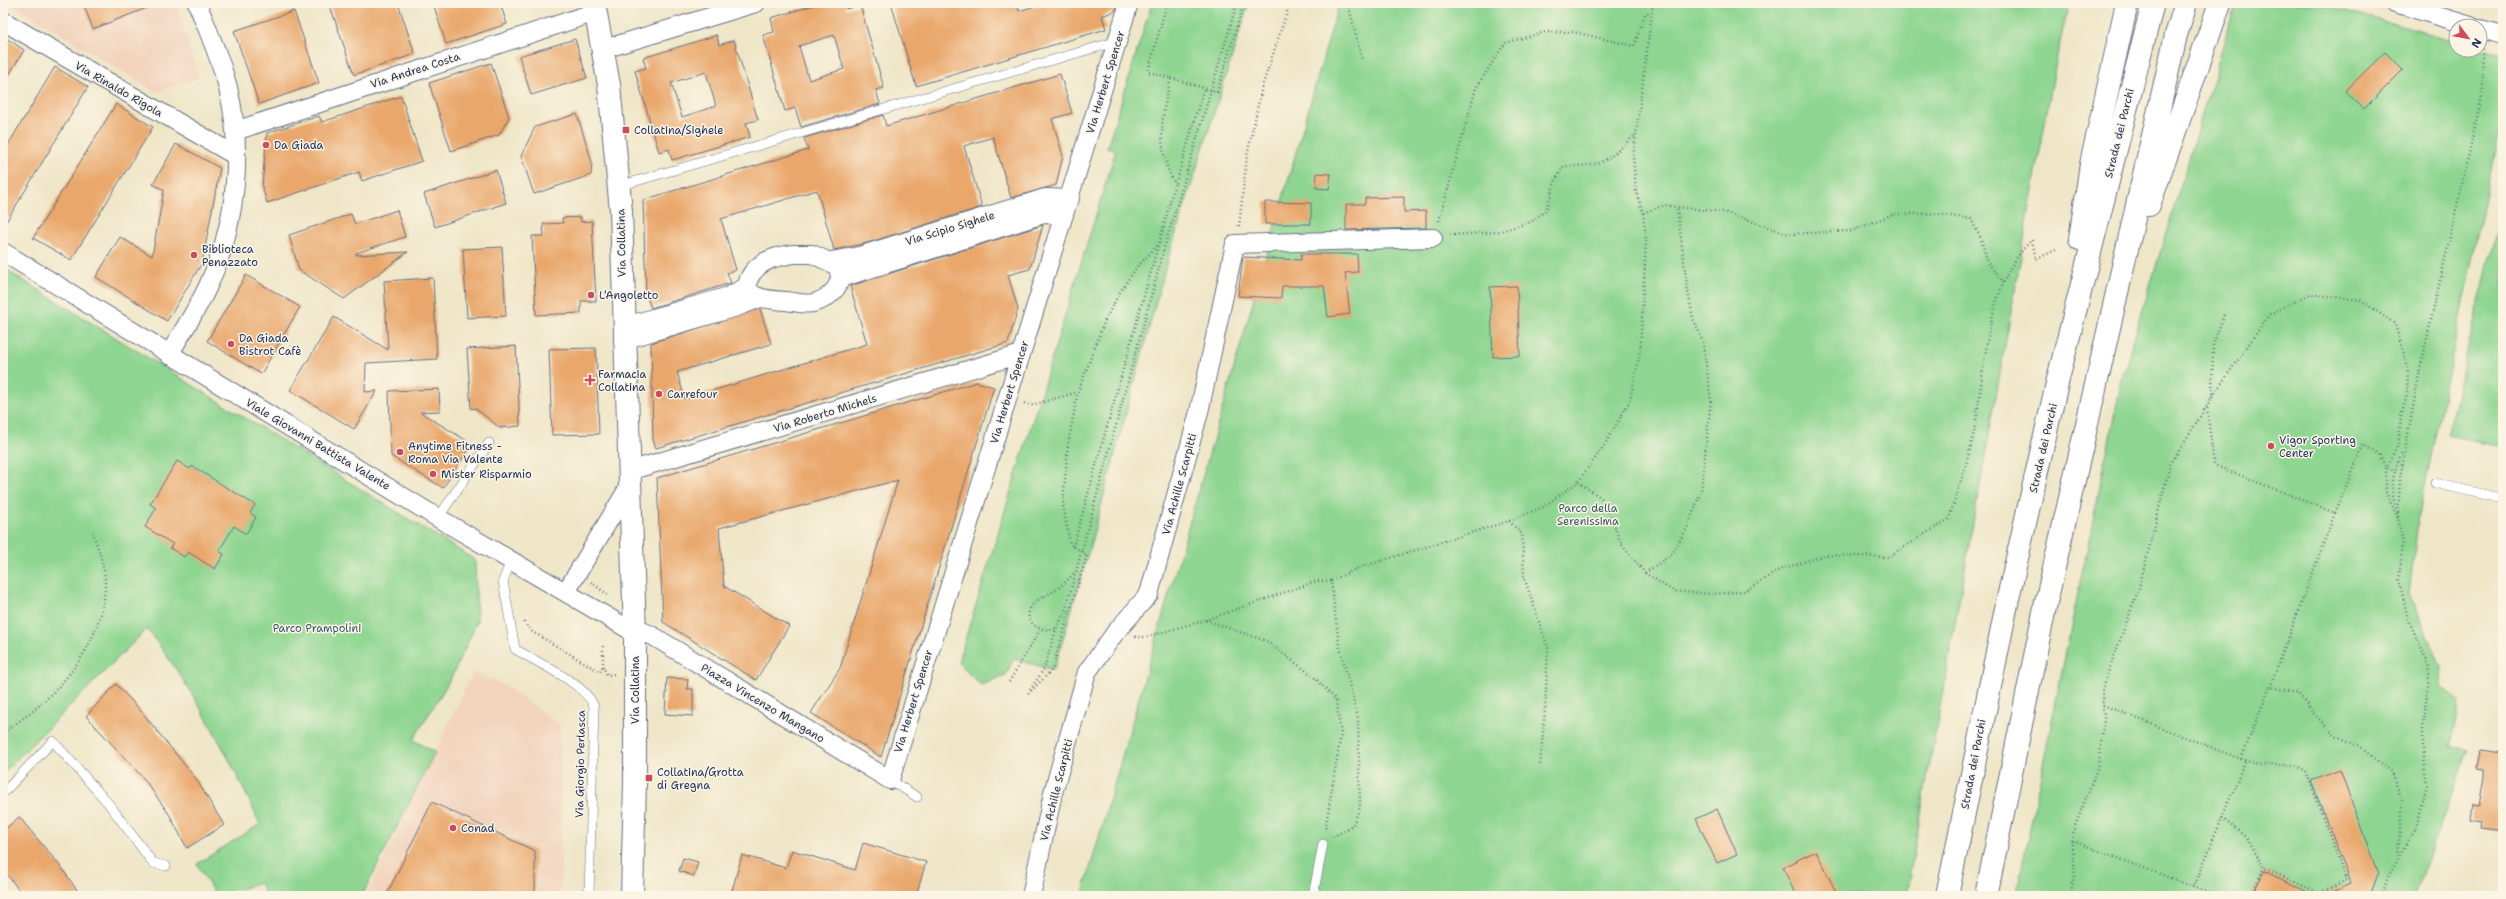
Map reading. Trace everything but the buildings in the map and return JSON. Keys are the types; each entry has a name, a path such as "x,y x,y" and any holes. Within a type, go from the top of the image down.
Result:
{"main road":[{"path":"2058,379 2091,164 2127,3"},
{"name":"Strada dei Parchi","path":"1946,896 2010,589 2058,379 2153,3"},
{"path":"1986,896 2045,607 2176,35 2186,3"},
{"path":"2112,314 2220,3"},
{"name":"Via Collatina","path":"595,7 604,48 619,186 623,334 635,633 635,783 632,896"}],"street":[{"path":"169,355 204,294 220,257 233,199 236,156 235,131 223,68 197,3"},
{"path":"604,48 756,3"},
{"name":"Via Herbert Spencer","path":"890,780 1129,3"},
{"path":"2395,3 2448,19"},
{"name":"Via Andrea Costa","path":"235,131 595,7"},
{"name":"Via Rinaldo Rigola","path":"3,21 236,156"},
{"name":"Via Scipio Sighele","path":"831,261 859,256 1045,198 1067,207"},
{"name":"Via Scipio Sighele","path":"840,278 1067,207"},
{"path":"1235,244 1440,232"},
{"name":"Via Achille Scarpitti","path":"1031,896 1054,793 1087,672 1110,639 1149,594 1198,412 1235,244"},
{"name":"Viale Giovanni Battista Valente","path":"3,252 169,355 438,518 635,633"},
{"path":"623,334 737,307 754,292 756,269 762,263 779,256 812,254 831,261 839,269 840,283 832,293 816,303 806,304 754,292"},
{"name":"Via Roberto Michels","path":"629,478 1021,354"},
{"path":"566,592 629,478"},
{"name":"Piazza Vincenzo Mangano","path":"635,633 642,631 653,636 890,780"}],"lane":[{"path":"619,186 1118,40"},
{"path":"438,518 489,443"},
{"path":"2435,483 2503,499"},
{"name":"Via Giorgio Perlasca","path":"511,561 503,581 515,649 581,689 591,699 594,707 589,895"},
{"path":"3,792 53,741 108,803 153,863 166,866"},
{"path":"890,780 917,797"},
{"path":"1313,896 1323,844"}],"path":[{"path":"1166,3 1148,72 1217,92 1244,3"},
{"path":"1158,244 1136,268 1120,292 1105,320 1078,392 1068,444 1064,505 1070,544 1073,547 1082,552 1087,555 1052,670 1028,694 1044,669 1056,629 1065,612 1082,552 1164,250 1237,3"},
{"path":"1235,244 1241,217 1247,156 1262,87 1290,3"},
{"path":"1348,3 1362,60"},
{"path":"1110,639 1146,637 1206,620 1317,581 1332,581 1358,568 1509,521 1544,508 1578,482 1604,446 1630,400 1640,352 1646,240 1643,213 1636,191 1633,157 1653,3"},
{"path":"1635,136 1607,160 1593,166 1564,166 1556,178 1546,210 1531,222 1497,232 1440,232 1476,88 1505,43 1546,32 1574,32 1634,46 1645,14 1651,12"},
{"path":"2398,518 2404,448 2484,91 2482,48 2491,32"},
{"path":"1171,78 1164,104 1162,126 1167,167 1175,183"},
{"path":"1073,547 1175,183 1204,88"},
{"path":"1643,213 1665,205 1724,212 1789,234 1851,231 1894,214 1938,214 1971,219 1981,239 1988,264 2004,283"},
{"path":"1645,573 1672,554 1687,528 1701,492 1711,400 1703,342 1693,318 1687,286 1677,207"},
{"path":"1578,482 1602,499 1622,545 1645,573 1673,591 1712,594 1745,592 1779,570 1825,555 1888,557 1949,519 1972,437 1989,329 2004,283 2018,253 2032,240 2036,259 2058,249"},
{"path":"2069,896 2075,877 2072,834 2099,764 2104,718 2102,695 2106,678 2140,588 2170,465 2206,407 2270,314 2310,294 2361,300 2395,324 2408,368 2407,394 2401,416 2398,445 2386,466 2386,493 2398,518 2403,542 2398,579 2408,619 2430,667 2423,729 2426,795 2417,825 2388,877 2382,896"},
{"path":"2212,398 2213,345 2225,312"},
{"path":"1020,401 1032,405 1078,392"},
{"path":"2206,407 2214,464 2335,513"},
{"path":"2191,886 2194,887 2222,818 2335,513 2363,445 2379,454 2386,466 2394,470"},
{"path":"2399,512 2392,497 2394,470 2404,448"},
{"path":"1509,521 1522,534 1524,577 1548,648 1540,766"},
{"path":"3,732 25,719 54,692 77,664 100,619 105,582 93,532"},
{"path":"1056,629 1046,631 1040,630 1030,618 1030,610 1035,602 1064,584 1076,571"},
{"path":"588,579 609,596"},
{"path":"1323,844 1353,825 1360,807 1358,718 1340,644 1332,581"},
{"path":"521,618 531,630 600,672 603,667"},
{"path":"1206,620 1266,641 1312,675 1336,700 1341,734 1323,844"},
{"path":"1009,682 1020,660 1040,630"},
{"path":"603,646 603,667 607,675 617,674"},
{"path":"2270,687 2298,694 2314,714 2335,735 2360,747 2391,772 2402,799 2398,858"},
{"path":"2103,705 2243,760 2259,765 2295,765 2306,771 2346,880 2319,892 2264,868 2248,839 2222,818"},
{"path":"2073,841 2217,896"},
{"path":"2250,896 2264,868"}],"shaded area":[{"path":"10,3 175,3 199,78 156,92"},
{"path":"473,672 504,685 560,725 561,896 366,896"}],"green space":[{"path":"1152,3 1249,3 1166,265 1089,550 1054,670 1013,659 1006,675 981,685 958,663 1116,150 1107,147"},
{"name":"Parco della Serenissima","path":"1339,3 2069,3 2057,56 1906,896 1082,896"},
{"name":"Vigor Sporting Center","path":"2236,3 2317,3 2448,39 2448,58 2488,58 2488,50 2503,53 2503,111 2419,514 2409,594 2442,667 2441,687 2460,701 2450,745 2468,750 2414,896 2016,896 2122,378"},
{"path":"2503,203 2503,446 2447,435"},
{"name":"Parco Prampolini","path":"3,268 475,560 477,622 451,678 413,740 435,752 362,896 266,896 260,883 216,896 197,864 260,824 236,773 209,723 180,675 147,629 3,773"}],"place":[{"name":"Collatina/Sighele","path":"626,130"},
{"name":"Da Giada","path":"266,145"},
{"name":"Biblioteca Penazzato","path":"194,255"},
{"name":"L'Angoletto","path":"591,295"},
{"name":"Da Giada Bistrot Cafè","path":"231,344"},
{"name":"Farmacia Collatina","path":"590,380"},
{"name":"Carrefour","path":"659,394"},
{"name":"Vigor Sporting Center","path":"2271,446"},
{"name":"Anytime Fitness - Roma Via Valente","path":"400,452"},
{"name":"Mister Risparmio","path":"433,474"},
{"name":"Collatina/Grotta di Gregna","path":"649,778"},
{"name":"Conad","path":"453,828"}]}
